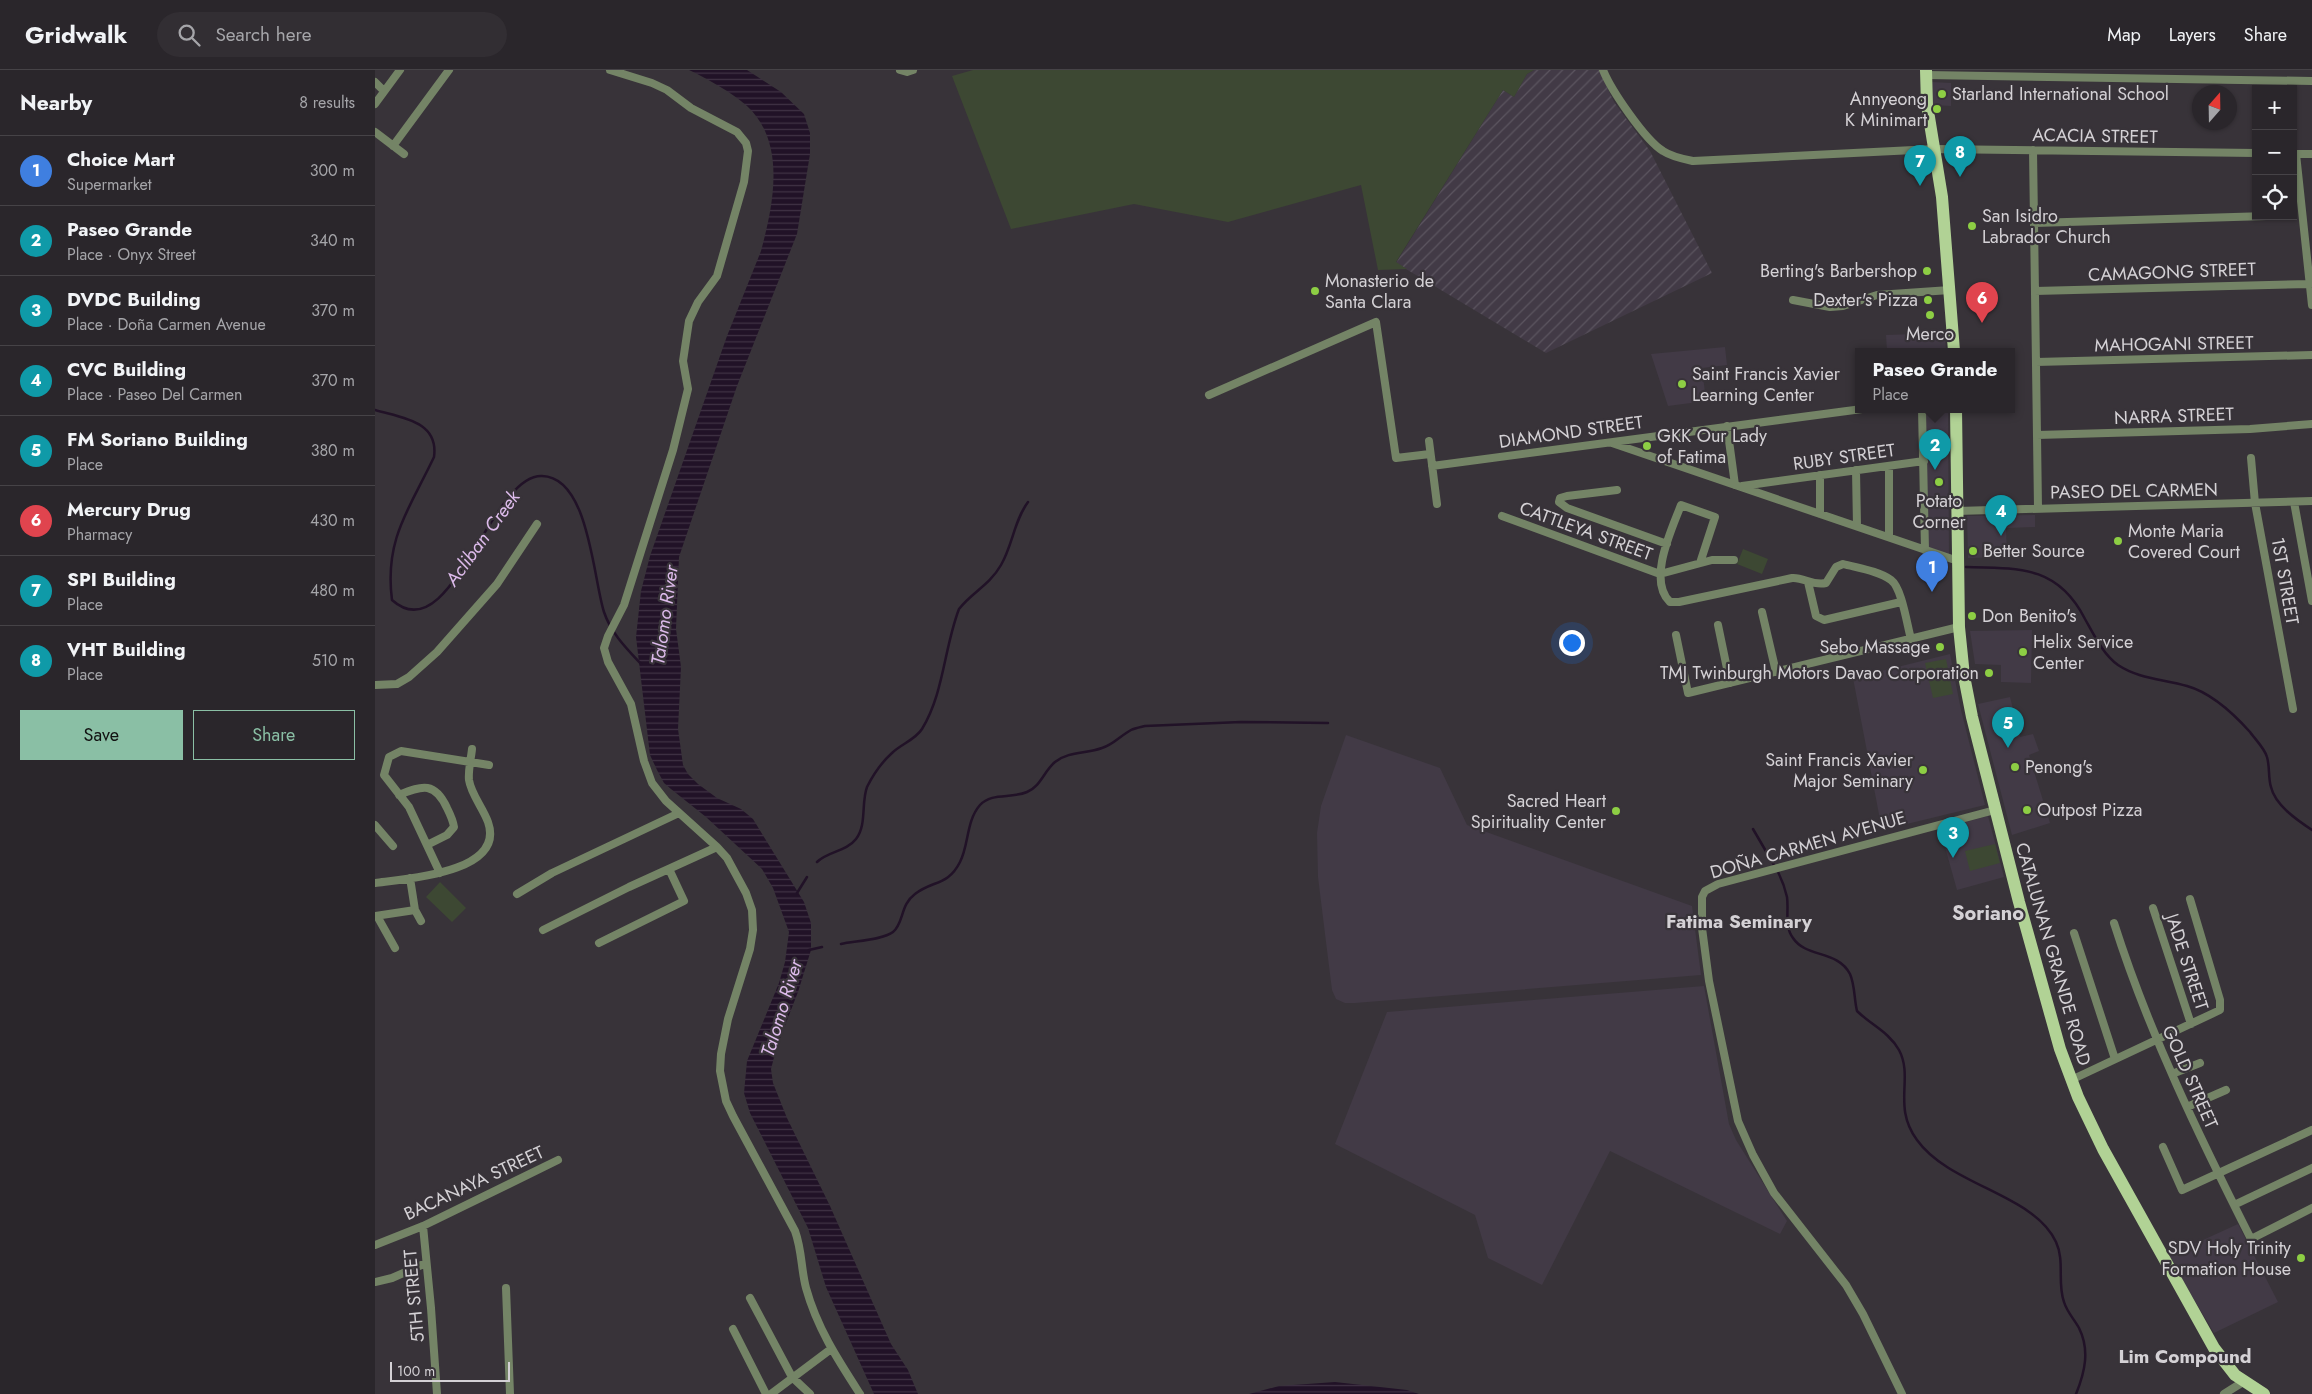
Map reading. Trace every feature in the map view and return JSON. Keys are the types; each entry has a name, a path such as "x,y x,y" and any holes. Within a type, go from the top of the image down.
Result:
{"main road":[{"path":"1926,73 1927,105 1942,197 1954,348"},
{"name":"CATALUNAN GRANDE ROAD","path":"1956,413 1959,627 1968,699 1995,810 2060,1049 2071,1080 2103,1149 2187,1302 2222,1360 2243,1382 2264,1394"}],"street":[{"path":"375,104 399,70"},
{"path":"393,146 449,70"},
{"path":"610,70 660,86 691,108 730,127 746,144 748,159 744,182 717,276 698,302 689,321 683,361 687,376 686,400 673,450 620,616 608,636 604,648 634,713 648,773 657,791 717,847 737,874 752,910 753,930 744,971 723,1041 720,1071 723,1088 726,1100 744,1138 795,1231 800,1244 806,1288 819,1324 831,1349 861,1394"},
{"path":"900,70 904,72 913,70"},
{"name":"ACACIA STREET","path":"1603,70 1612,89 1655,145 1684,159 1707,161 1934,149 2252,153"},
{"path":"1926,73 2049,74 2312,81"},
{"path":"375,82 384,91"},
{"path":"375,132 404,154"},
{"path":"2033,150 2038,508"},
{"path":"2297,154 2312,154"},
{"path":"2297,175 2312,305"},
{"path":"2297,216 2302,215"},
{"path":"2034,223 2252,216"},
{"name":"CAMAGONG STREET","path":"2035,291 2310,284"},
{"path":"1793,300 1831,307 1843,306 1877,295 1950,290"},
{"path":"1209,394 1376,322 1396,458 1431,454"},
{"name":"MAHOGANI STREET","path":"2036,362 2312,356"},
{"name":"DIAMOND STREET","path":"1432,466 1855,410"},
{"path":"1922,413 1925,550"},
{"name":"NARRA STREET","path":"2037,435 2249,429 2312,424"},
{"path":"1727,426 1737,486"},
{"path":"1429,440 1437,504"},
{"path":"1609,442 1958,561"},
{"name":"1ST STREET","path":"2251,458 2255,502 2293,709"},
{"name":"RUBY STREET","path":"1737,486 1924,462"},
{"path":"1889,466 1889,537"},
{"path":"1856,470 1857,526"},
{"path":"1820,475 1820,514"},
{"path":"1617,490 1567,496 1560,498 1559,502 1567,508 1667,544"},
{"name":"PASEO DEL CARMEN","path":"1957,511 2312,501"},
{"path":"2294,502 2312,600"},
{"path":"1700,563 1715,517 1681,505 1667,544 1661,574 1667,599 1674,602 1792,578 1808,582 1825,583 1836,567 1843,564 1889,579 1896,586 1911,639"},
{"name":"CATTLEYA STREET","path":"1502,516 1661,574"},
{"path":"375,685 387,686 403,680 422,668 497,584 537,524"},
{"path":"1661,574 1700,563 1734,560"},
{"path":"1808,582 1816,616 1824,620 1901,602"},
{"path":"1762,612 1776,672"},
{"path":"1719,625 1730,683"},
{"path":"1676,636 1688,693 1959,627"},
{"path":"375,882 440,874 480,856 488,839 488,822 469,779 472,749"},
{"path":"440,874 413,814 384,775 389,757 395,752 401,751 489,765"},
{"path":"399,795 425,787 433,788 441,794 454,827 447,835 427,844"},
{"name":"DOÑA CARMEN AVENUE","path":"1903,1394 1863,1314 1846,1285 1774,1193 1753,1155 1738,1120 1709,981 1702,928 1702,897 1705,891 1718,884 1995,810"},
{"path":"517,894 552,873 679,813"},
{"path":"375,826 393,846"},
{"path":"543,930 717,847"},
{"path":"599,943 684,901 669,869"},
{"path":"410,878 415,910 421,922"},
{"path":"2071,1080 2214,1014 2221,1007 2221,1000 2190,899"},
{"name":"JADE STREET","path":"2153,908 2191,1024"},
{"path":"395,948 376,916 415,910"},
{"name":"GOLD STREET","path":"2114,923 2137,993 2157,1040 2217,1173 2251,1239 2312,1208"},
{"path":"2074,932 2115,1059"},
{"path":"2172,1074 2200,1063"},
{"path":"2187,1107 2226,1090"},
{"path":"2163,1147 2182,1190 2312,1130"},
{"name":"BACANAYA STREET","path":"375,1245 423,1226 558,1160"},
{"path":"2234,1205 2312,1168"},
{"name":"5TH STREET","path":"423,1226 437,1394"},
{"path":"375,1282 392,1278 427,1263"},
{"path":"507,1288 510,1394"},
{"path":"750,1298 792,1378 810,1394"},
{"path":"733,1330 766,1394"},
{"path":"771,1394 831,1349"},
{"path":"2225,1394 2243,1382"}],"shaded area":[{"path":"1534,70 1599,70 1614,102 1650,151 1712,273 1546,353 1396,263 1503,90 1514,97 1527,74"},
{"name":"Starland International School","path":"1932,82 1951,83 1951,106 1933,105"},
{"path":"1945,333 1946,348 1887,348 1886,335"},
{"name":"Saint Francis Xavier Learning Center","path":"1725,347 1727,365 1702,368 1706,401 1668,406 1651,354"},
{"path":"1926,413 1948,413 1949,555 1928,547"},
{"path":"2035,515 2035,527 2006,528 2007,557 1968,558 1967,516"},
{"path":"2032,630 2031,683 2001,682 2001,665 1975,664 1970,631"},
{"name":"Saint Francis Xavier Major Seminary","path":"1950,654 1961,710 1985,805 1882,830 1853,678"},
{"path":"2010,697 2020,737 2033,734 2039,751 2029,755 2050,823 2012,835 1978,704"},
{"path":"1346,735 1440,768 1467,825 1692,906 1701,975 1355,1003 1345,1003 1336,999 1332,990 1318,877 1317,833 1321,806"},
{"path":"1988,816 2004,877 1957,890 1940,829"},
{"path":"1704,986 1729,1124 1736,1140 1787,1221 1780,1234 1610,1151 1542,1285 1488,1258 1475,1215 1335,1144 1387,1012"},
{"path":"2238,1224 2278,1302 2214,1333 2168,1256"}],"green space":[{"path":"973,70 1534,70 1527,74 1514,97 1503,90 1396,262 1407,269 1378,270 1361,185 1228,222 1134,204 1011,229 952,76"},
{"path":"1743,549 1768,559 1762,574 1737,564"},
{"path":"1946,659 1953,694 1933,698 1925,663"},
{"path":"1995,844 2000,863 1970,871 1965,851"},
{"path":"440,882 466,908 452,922 426,897"}],"water":[{"name":"Talomo River","path":"689,70 747,70 781,92 804,114 810,133 810,154 797,234 737,386 679,557 676,629 681,667 678,729 683,765 688,774 698,784 717,798 741,809 753,819 804,902 811,923 811,950 798,992 777,1046 771,1069 773,1083 787,1118 830,1206 891,1344 908,1370 918,1394 874,1394 826,1287 808,1228 750,1113 744,1093 747,1061 779,983 785,962 789,932 773,888 762,869 706,817 664,783 650,755 636,637 641,591 650,556 727,336 761,251 772,195 772,156 768,138 760,121 747,106 734,96"},
{"path":"1335,1382 1407,1390 1419,1394 1249,1394 1279,1386"}],"waterway":[{"name":"Acliban Creek","path":"375,410 417,423 425,428 431,436 434,445 434,457 408,509 395,541 391,578 392,600 413,610 433,603 452,584 505,502 523,483 542,476 558,481 570,493 587,532 600,596 607,620 620,640 641,664"},
{"path":"817,862 821,858 847,847 856,839 862,827 865,793 872,778 888,757 916,736 922,729 935,701 959,609 986,584 1001,565 1023,509 1028,502"},
{"path":"1966,567 2020,570 2036,573 2050,580 2063,589 2074,602 2103,650 2118,665 2143,676 2196,689 2221,704 2250,732 2266,754 2270,784 2277,800 2287,812 2312,830"},
{"path":"841,944 876,939 893,932 899,924 904,908 910,898 945,879 955,870 963,855 972,818 980,805 990,798 1027,792 1036,786 1051,766 1060,758 1106,747 1131,730 1145,726 1241,722 1328,723"},
{"path":"1753,829 1774,865"},
{"path":"1778,872 1787,897 1788,923 1793,938 1806,949 1830,957 1845,966 1852,978 1857,1011 1885,1033 1899,1050 1905,1071 1904,1104 1906,1116 1917,1140 1932,1156 1950,1169 2030,1212 2045,1226 2056,1242 2060,1257 2062,1295 2069,1312 2079,1328 2084,1344 2084,1369 2076,1394"},
{"path":"797,893 807,877"},
{"path":"809,950 822,947"}],"place":[{"name":"Starland International School","path":"1942,94"},
{"name":"Annyeong K Minimart","path":"1937,109"},
{"name":"VHT Building","path":"1960,177"},
{"name":"SPI Building","path":"1920,186"},
{"name":"San Isidro Labrador Church","path":"1972,226"},
{"name":"Berting's Barbershop","path":"1927,271"},
{"name":"Monasterio de Santa Clara","path":"1315,291"},
{"name":"Dexter's Pizza","path":"1928,300"},
{"name":"Merco","path":"1930,315"},
{"name":"Mercury Drug","path":"1982,323"},
{"name":"Saint Francis Xavier Learning Center","path":"1682,384"},
{"name":"GKK Our Lady of Fatima","path":"1647,446"},
{"name":"Paseo Grande","path":"1935,470"},
{"name":"Potato Corner","path":"1939,482"},
{"name":"CVC Building","path":"2001,536"},
{"name":"Monte Maria Covered Court","path":"2118,541"},
{"name":"Better Source","path":"1973,551"},
{"name":"Choice Mart","path":"1932,592"},
{"name":"Don Benito's","path":"1972,616"},
{"name":"Sebo Massage","path":"1940,647"},
{"name":"Helix Service Center","path":"2023,652"},
{"name":"TMJ Twinburgh Motors Davao Corporation","path":"1989,673"},
{"name":"FM Soriano Building","path":"2008,748"},
{"name":"Penong's","path":"2015,767"},
{"name":"Saint Francis Xavier Major Seminary","path":"1923,770"},
{"name":"Outpost Pizza","path":"2027,810"},
{"name":"Sacred Heart Spirituality Center","path":"1616,811"},
{"name":"DVDC Building","path":"1953,858"},
{"name":"SDV Holy Trinity Formation House","path":"2301,1258"}],"district":[{"name":"Soriano","path":"1988,913"},
{"name":"Fatima Seminary","path":"1739,921"},
{"name":"Lim Compound","path":"2185,1356"}]}
